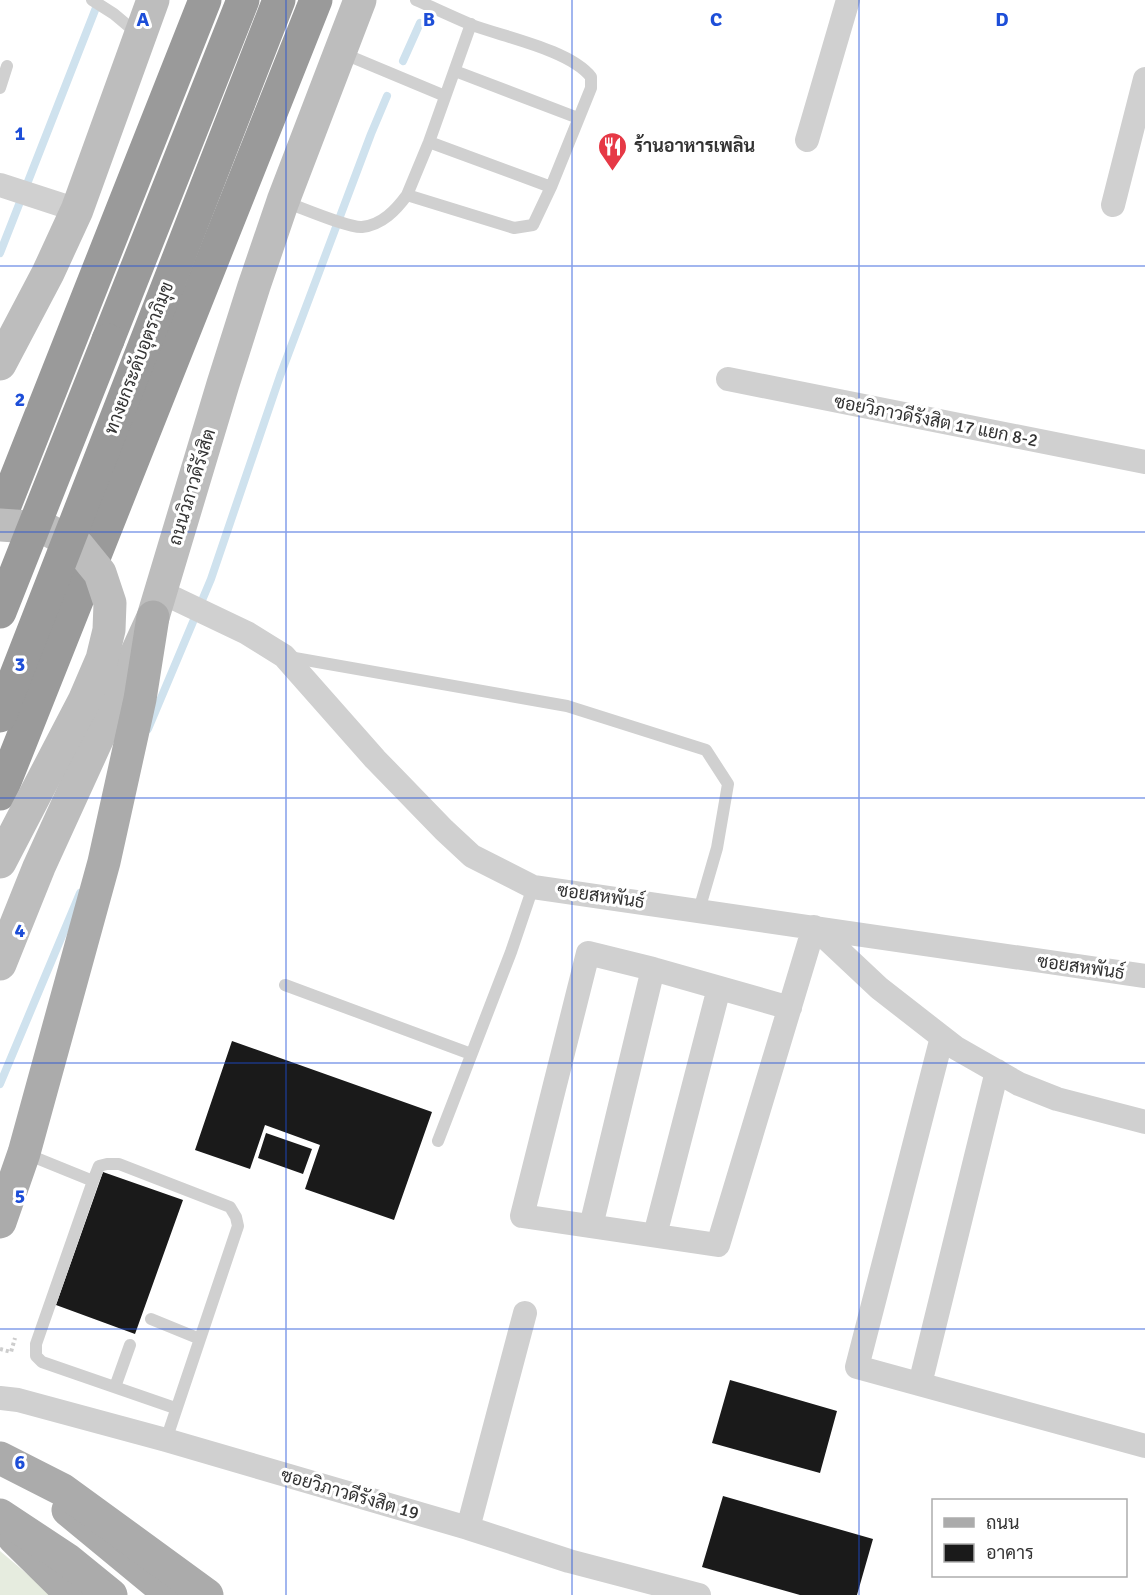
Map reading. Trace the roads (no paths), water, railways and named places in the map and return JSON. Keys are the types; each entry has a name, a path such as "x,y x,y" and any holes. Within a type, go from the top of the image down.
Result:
{"highway":[{"path":"0,518 205,0"},
{"name":"ทางยกระดับอุตราภิมุข","path":"0,717 279,0"},
{"path":"0,794 316,0"},
{"name":"ทางยกระดับอุตราภิมุข","path":"0,612 242,3"}],"main road":[{"path":"0,364 48,273 77,210 153,0"},
{"name":"ถนนวิภาวดีรังสิต","path":"0,964 39,867 167,604 222,384 283,201 360,0"},
{"path":"0,525 44,528 78,546 100,573 110,603 109,630 102,659 84,701 0,862"},
{"path":"0,1222 24,1153 115,818 140,699 167,604"},
{"path":"0,1441 16,1466 171,1595"},
{"path":"0,1458 63,1490 207,1595"},
{"path":"0,1515 14,1538 72,1595"},
{"path":"0,1515 68,1560 111,1595"}],"street":[{"path":"807,140 848,0"},
{"path":"1113,205 1145,79"},
{"path":"0,185 77,210"},
{"name":"ซอยวิภาวดีรังสิต 17 แยก 8-2","path":"728,379 1145,462"},
{"name":"ซอยสหพันธ์","path":"167,604 210,616 247,633 284,656 375,759 472,856 533,886 1145,976"},
{"path":"790,1008 588,953 522,1216 718,1245 790,1008 814,927 879,988 956,1048 1019,1084 1057,1099 1145,1122"},
{"path":"591,1226 653,969"},
{"path":"655,1235 719,988"},
{"path":"942,1037 858,1367 1145,1446"},
{"path":"920,1384 997,1071"},
{"path":"468,1528 525,1312"},
{"name":"ซอยวิภาวดีรังสิต 19","path":"0,1398 18,1400 166,1440 468,1528 569,1561 697,1595"}],"lane":[{"path":"92,0 114,14 140,36"},
{"path":"407,195 514,228 533,225 591,88 591,77 585,69 570,59 471,24 416,0"},
{"path":"283,201 361,227 380,222 396,211 407,195 429,142 471,24"},
{"path":"340,52 445,96"},
{"path":"0,88 7,66"},
{"path":"455,71 578,118"},
{"path":"429,142 551,187"},
{"path":"284,656 567,706 706,750 728,784 717,848 699,910"},
{"path":"438,1141 511,952 533,886"},
{"path":"285,985 471,1054"},
{"path":"24,1153 93,1180"},
{"path":"166,1440 238,1226 236,1217 230,1207 118,1164 99,1166 36,1344 36,1356 42,1362 175,1408"},
{"path":"151,1319 200,1338"},
{"path":"115,1387 130,1345"}],"waterway":[{"path":"0,253 99,0"},
{"path":"403,61 420,23"},
{"path":"148,729 211,579 280,376 387,96"},
{"path":"0,1084 80,893"}],"place":[{"name":"ร้านอาหารเพลิน","path":"613,172"}]}
